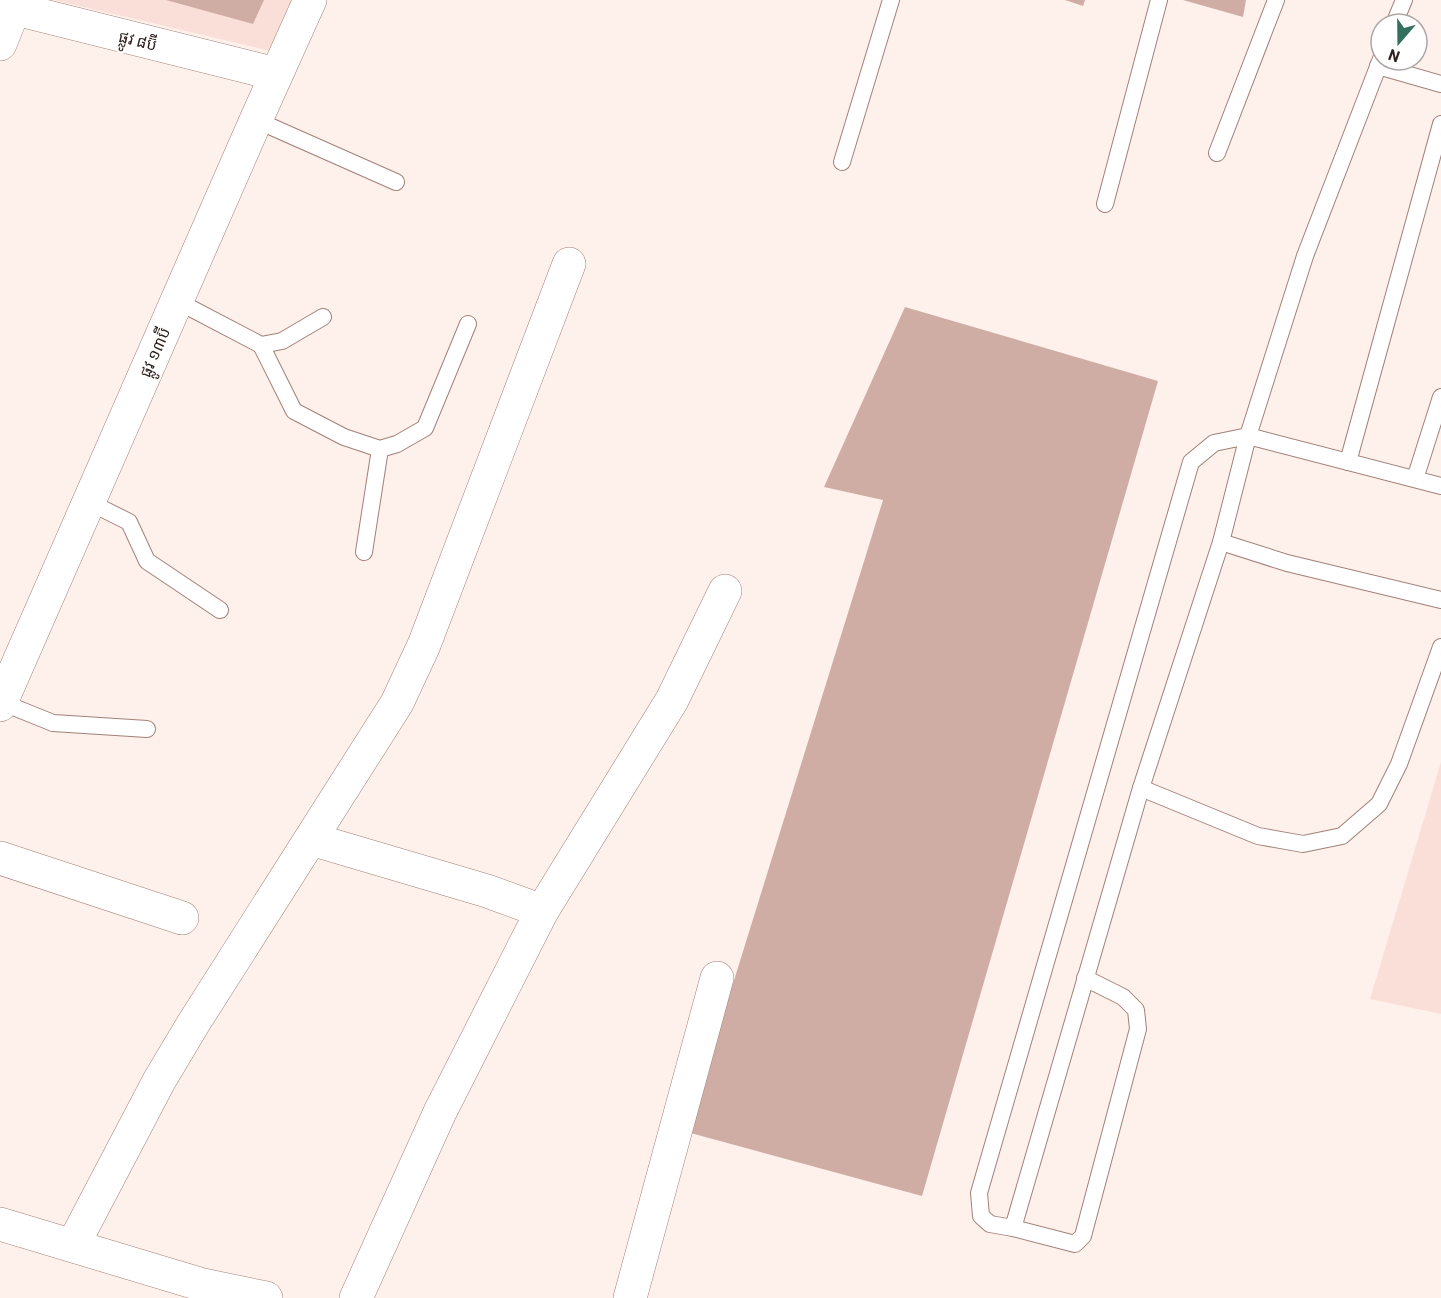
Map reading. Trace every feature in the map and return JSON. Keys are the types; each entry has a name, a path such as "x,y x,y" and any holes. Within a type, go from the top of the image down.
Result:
{"street":[{"name":"ផ្លូវ ១៣ប៊ី","path":"1,703 310,0"},
{"name":"ផ្លូវ ៨ប៊ី","path":"7,7 276,74"},
{"path":"0,44 7,7"},
{"path":"73,1245 165,1071 249,934 397,703 424,645 569,264"},
{"path":"356,1298 440,1112 542,911 672,700 725,591"},
{"path":"312,839 487,891 542,911"},
{"path":"0,858 182,918"},
{"path":"630,1298 717,978"},
{"path":"0,1224 203,1285 266,1298"}],"lane":[{"path":"842,162 891,0"},
{"path":"1106,204 1159,0"},
{"path":"1217,153 1276,0"},
{"path":"1013,1228 1141,788 1221,542 1248,436 1305,256 1376,72"},
{"path":"1408,72 1441,84"},
{"path":"256,120 396,182"},
{"path":"1348,462 1441,124"},
{"path":"177,301 261,345 294,411 344,437 380,449 397,444 425,428 468,324"},
{"path":"261,345 282,341 323,317"},
{"path":"1414,479 1441,397"},
{"path":"1085,978 1123,998 1136,1010 1138,1029 1083,1236 1075,1244 990,1224 981,1216 979,1193 1191,462 1214,442 1248,436 1441,486"},
{"path":"364,552 380,449"},
{"path":"89,502 129,522 147,561 220,610"},
{"path":"1221,542 1287,563 1441,600"},
{"path":"1141,788 1258,836 1303,844 1342,836 1379,804 1399,764 1441,647"},
{"path":"1,703 53,723 147,729"}],"shaded area":[{"path":"54,0 294,0 271,51"},
{"path":"1441,762 1441,1014 1370,999"}],"building":[{"path":"166,0 264,0 253,24"},
{"path":"1065,0 1085,0 1083,6"},
{"path":"1183,0 1246,0 1243,17"},
{"path":"905,307 1158,381 922,1196 687,1132 883,500 824,487"}]}
